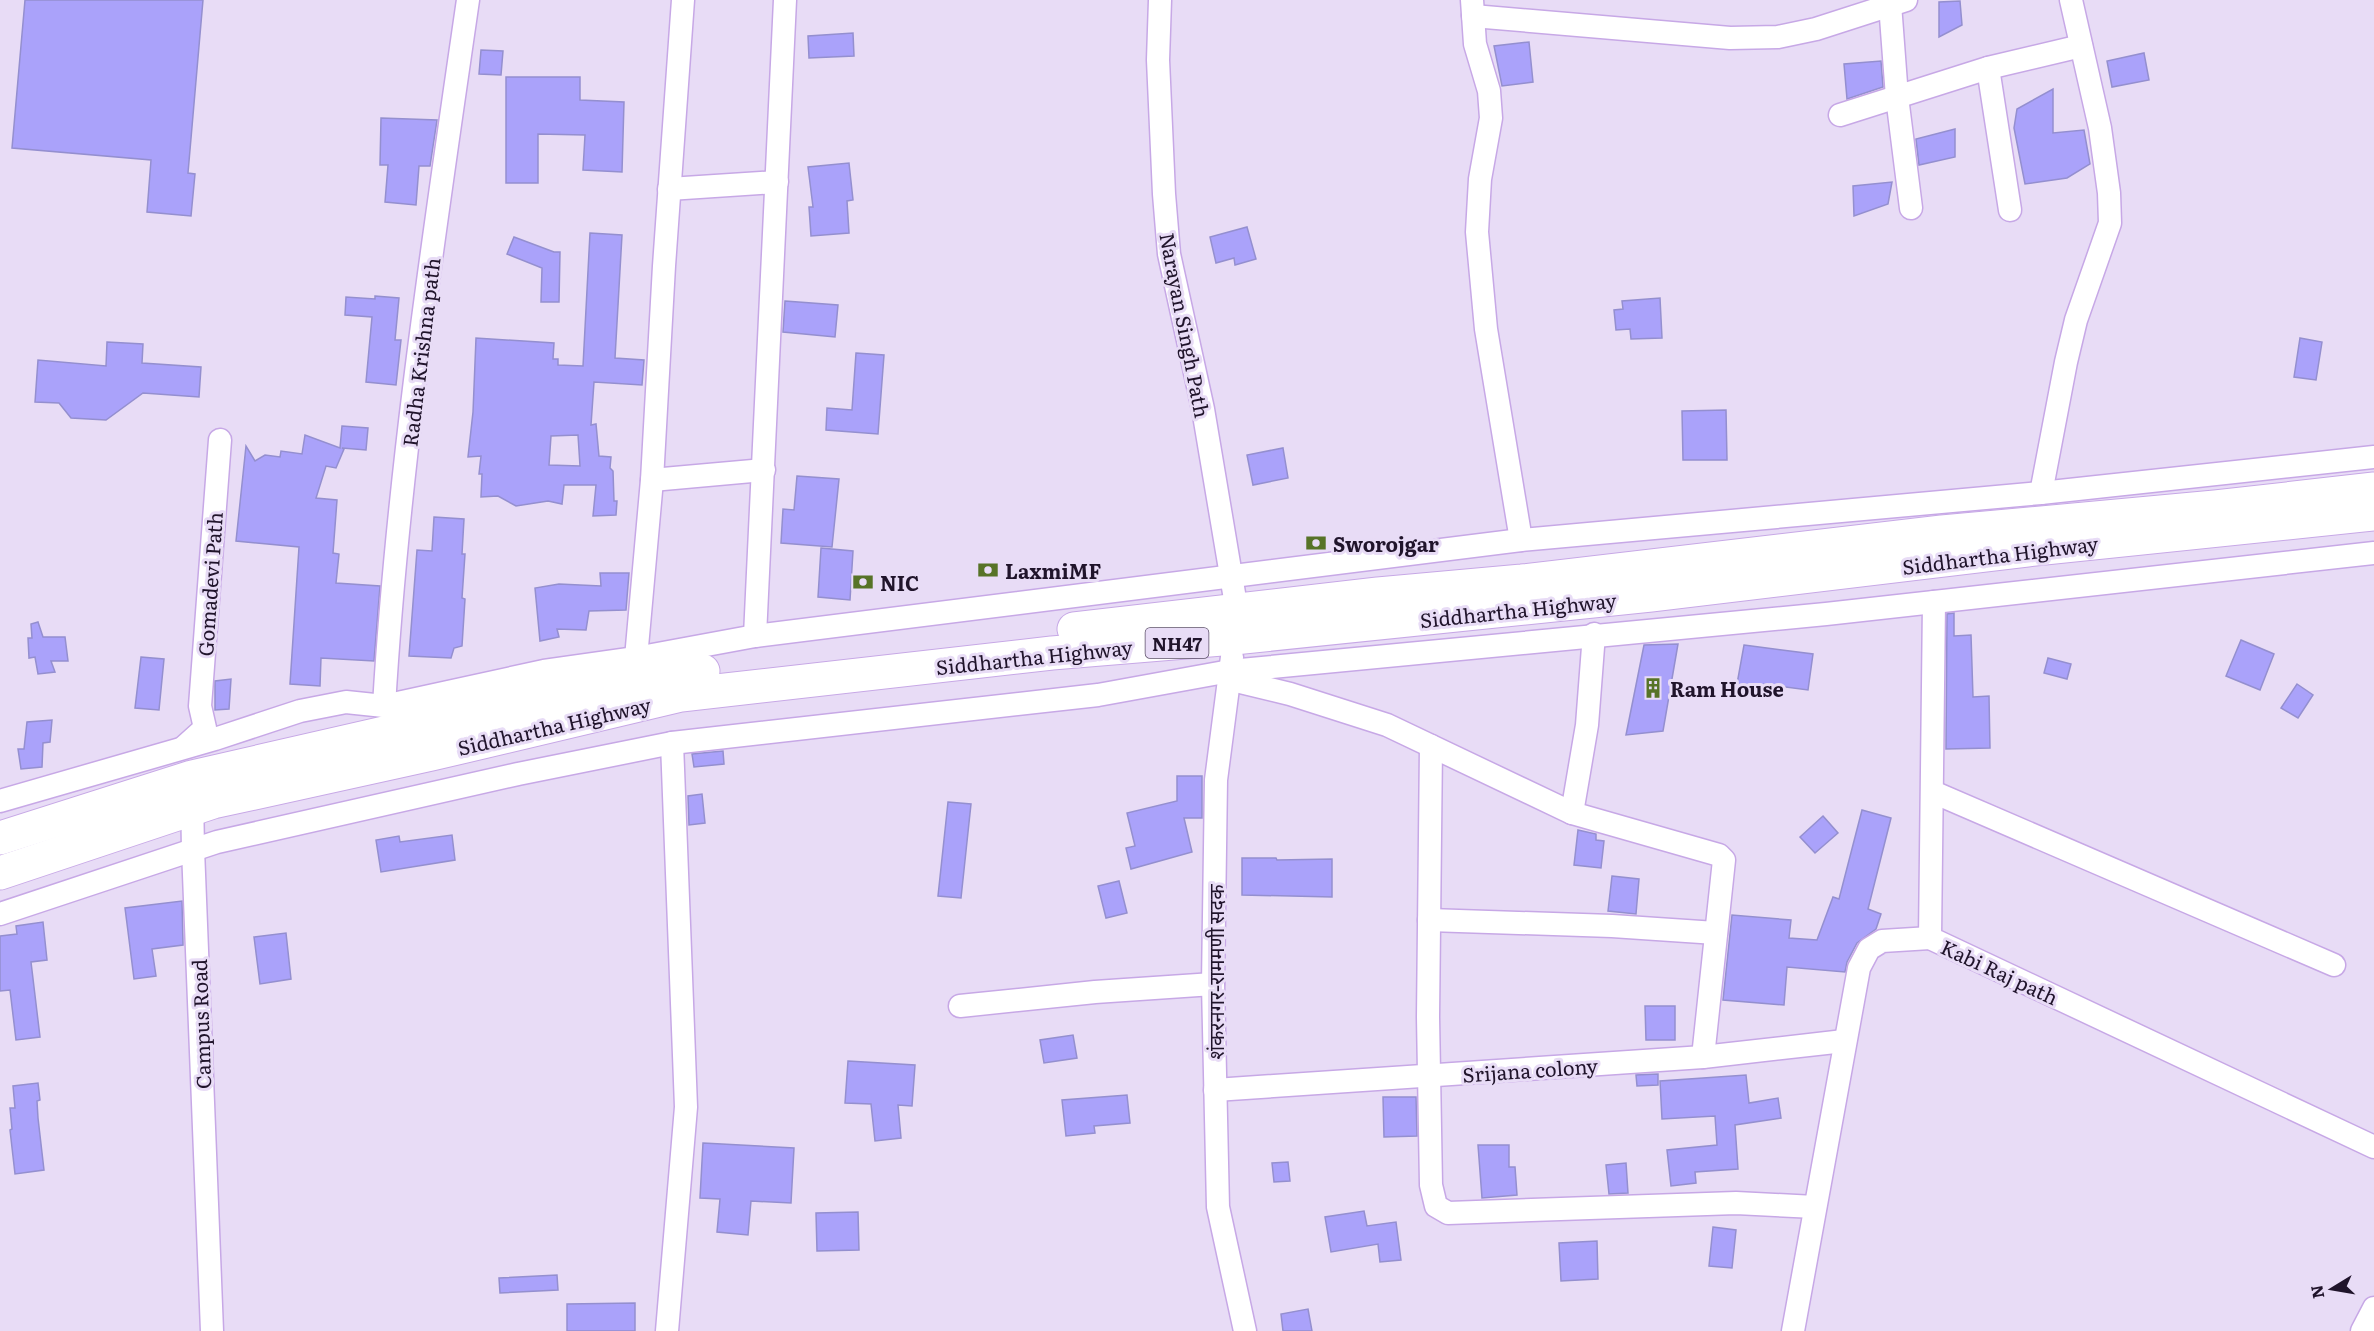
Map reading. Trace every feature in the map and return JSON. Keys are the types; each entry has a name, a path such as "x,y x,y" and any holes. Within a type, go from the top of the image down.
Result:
{"highway":[{"name":"Siddhartha Highway","path":"189,778 213,802 432,754 681,695 1052,653 1521,581 1942,532 2215,507 2374,489"},
{"name":"Siddhartha Highway","path":"1236,624 1651,596 2027,550 2374,514"},
{"name":"Siddhartha Highway","path":"0,838 189,778"},
{"name":"Siddhartha Highway","path":"0,873 189,778"}],"street":[{"name":"Radha Krishna path","path":"384,706 391,593 418,357 468,0"},
{"path":"636,658 652,480 683,0"},
{"path":"755,636 785,0"},
{"name":"Narayan Singh Path","path":"1160,0 1158,60 1169,254 1203,410 1232,577 1236,624"},
{"path":"2041,493 2073,331 2110,223 2109,193 2100,128 2072,0"},
{"path":"1521,540 1485,329 1478,243 1480,179 1491,118 1489,91 1475,44 1473,8 1730,38 1778,37 1816,29 1898,2 1897,97 1911,208"},
{"path":"1840,115 1988,68 2081,46"},
{"path":"1988,68 2010,210"},
{"path":"669,189 777,182"},
{"name":"Gomadevi Path","path":"189,778 205,728 200,706 220,440"},
{"path":"0,801 189,778 312,709 346,702 384,706 544,671 636,658 755,636 1521,540 2041,493 2374,457"},
{"path":"652,480 764,470"},
{"path":"0,914 193,849 518,774 672,743 1098,695 1229,675 1594,634 1934,602 2114,580 2374,553"},
{"name":"Kabi Raj path","path":"1934,602 1930,938 2374,1147"},
{"name":"शंकरनगर-राममणी सदक","path":"1236,624 1216,780 1213,984 1218,1207 1245,1331"},
{"path":"1572,813 1587,725 1594,634"},
{"path":"1229,675 1387,725 1572,813 1719,855 1725,864 1703,1057"},
{"path":"667,1331 686,1107 672,743"},
{"path":"1431,746 1429,1076 1431,1185 1436,1206 1448,1213 1736,1203 1815,1207"},
{"name":"Campus Road","path":"189,778 212,1331"},
{"path":"1933,792 2334,965"},
{"path":"1429,920 1612,926 1716,933"},
{"path":"1793,1331 1859,968 1869,949 1882,941 1930,938"},
{"path":"960,1006 1095,992 1213,984"},
{"name":"Srijana colony","path":"1215,1090 1703,1057 1844,1041"},
{"path":"2362,1331 2374,1308"}],"building":[{"path":"25,0 203,0 188,173 195,174 191,216 147,212 151,160 12,148"},
{"path":"1960,1 1962,25 1939,37 1939,2"},
{"path":"853,33 854,56 809,58 808,36"},
{"path":"1529,42 1533,82 1502,86 1494,46"},
{"path":"481,50 503,51 501,75 479,74"},
{"path":"2144,53 2149,80 2112,87 2107,61"},
{"path":"1881,61 1883,87 1847,99 1844,64"},
{"path":"506,77 580,77 580,100 624,102 622,172 583,170 585,135 538,134 538,183 506,183"},
{"path":"2053,89 2053,133 2084,130 2090,164 2067,178 2025,184 2014,128 2017,109"},
{"path":"381,118 437,120 430,166 419,166 416,205 385,202 388,165 380,165"},
{"path":"1955,129 1955,157 1919,165 1916,139"},
{"path":"849,163 853,200 847,201 849,233 811,236 809,207 813,207 808,167"},
{"path":"1892,182 1888,204 1854,216 1853,186"},
{"path":"1247,227 1256,259 1235,265 1234,258 1216,263 1210,237"},
{"path":"590,233 622,235 615,358 644,360 642,385 594,382 591,425 596,424 599,456 611,457 614,501 617,501 616,515 593,516 596,485 564,485 562,504 548,501 516,506 498,496 481,497 482,474 479,474 481,456 468,457 473,412 476,338 554,343 553,359 558,359 558,365 583,366","holes":["578,435 580,466 549,465 551,436"]},
{"path":"514,237 554,252 560,252 559,302 541,302 542,268 507,254"},
{"path":"375,296 399,298 395,340 401,340 396,385 366,382 372,317 345,315 346,297 375,299"},
{"path":"1660,298 1662,338 1631,339 1630,329 1616,330 1614,310 1623,309 1622,301"},
{"path":"785,301 838,305 835,337 783,332"},
{"path":"2300,338 2322,342 2316,380 2294,377"},
{"path":"107,342 143,344 142,363 201,367 199,397 143,393 106,420 71,418 59,403 35,402 38,360 106,366"},
{"path":"856,353 884,355 878,434 826,430 827,408 852,410"},
{"path":"1726,410 1727,460 1683,460 1682,411"},
{"path":"342,426 368,428 366,450 342,448 344,449 336,468 326,466 316,498 337,500 333,553 339,554 336,583 380,586 374,661 321,658 320,686 290,684 299,547 236,541 246,446 255,461 265,455 280,457 281,451 302,454 305,435 340,448"},
{"path":"1283,448 1288,478 1253,485 1247,455"},
{"path":"797,476 839,479 832,547 781,543 783,509 794,510"},
{"path":"434,517 464,519 462,554 465,554 462,598 465,599 462,646 454,648 451,658 409,656 417,550 432,551"},
{"path":"821,548 853,551 850,600 818,597"},
{"path":"600,573 629,573 626,610 589,611 586,630 557,629 559,637 540,641 535,588 559,584 601,586"},
{"path":"1954,613 1954,636 1971,635 1973,697 1989,696 1990,748 1946,749 1947,614"},
{"path":"38,622 43,637 65,637 68,661 51,661 55,672 38,674 35,657 29,658 28,638 32,638 31,624"},
{"path":"2241,640 2274,654 2260,690 2226,676"},
{"name":"Ram House","path":"1678,644 1663,731 1626,735 1644,645"},
{"path":"1744,645 1813,654 1808,690 1764,684 1763,689 1737,684"},
{"path":"141,657 164,659 159,710 135,708"},
{"path":"2048,658 2071,664 2067,679 2044,673"},
{"path":"231,679 229,709 215,710 215,681"},
{"path":"2297,684 2313,695 2298,718 2281,708"},
{"path":"52,720 50,742 43,743 42,767 21,769 18,749 24,749 27,722"},
{"path":"723,751 724,764 694,767 692,754"},
{"path":"1177,776 1202,776 1202,818 1184,818 1192,852 1131,869 1126,848 1135,846 1127,813 1177,801"},
{"path":"702,794 705,823 689,825 688,796"},
{"path":"948,802 971,804 961,898 938,896"},
{"path":"1862,810 1891,818 1868,909 1881,914 1876,929 1857,943 1847,962 1845,972 1787,967 1784,1005 1723,1000 1732,915 1791,920 1789,938 1817,940 1833,897 1839,899"},
{"path":"1823,816 1838,833 1815,853 1800,837"},
{"path":"1578,830 1596,834 1596,840 1604,841 1601,868 1574,865"},
{"path":"452,835 455,860 381,872 376,840 399,836 400,842"},
{"path":"1242,858 1332,859 1332,897 1242,895"},
{"path":"1612,876 1639,879 1636,914 1608,911"},
{"path":"1119,881 1127,913 1106,918 1098,886"},
{"path":"182,901 183,945 152,949 156,976 134,979 125,908"},
{"path":"43,922 47,960 31,962 40,1037 16,1040 10,990 0,991 0,936 17,934 16,926"},
{"path":"286,933 291,979 260,984 254,937"},
{"path":"1645,1006 1675,1006 1675,1040 1646,1040"},
{"path":"1073,1035 1077,1058 1044,1063 1040,1040"},
{"path":"848,1061 915,1065 912,1106 898,1105 901,1138 875,1141 871,1104 845,1103"},
{"path":"1658,1074 1658,1085 1637,1086 1636,1075"},
{"path":"1746,1075 1749,1103 1778,1098 1781,1118 1735,1125 1738,1169 1695,1172 1696,1183 1671,1186 1667,1150 1717,1145 1715,1116 1662,1119 1660,1081"},
{"path":"38,1083 40,1100 37,1101 38,1118 44,1170 15,1174 10,1130 12,1129 10,1108 15,1108 13,1086"},
{"path":"1127,1095 1130,1123 1094,1126 1095,1133 1066,1136 1062,1100"},
{"path":"1383,1097 1416,1097 1417,1136 1384,1137"},
{"path":"703,1143 794,1148 791,1203 751,1201 748,1235 717,1232 720,1199 700,1198"},
{"path":"1478,1145 1509,1145 1509,1167 1515,1167 1517,1195 1482,1198"},
{"path":"1288,1162 1290,1181 1274,1182 1272,1163"},
{"path":"1626,1163 1628,1193 1609,1194 1606,1165"},
{"path":"1364,1211 1367,1226 1396,1222 1401,1260 1380,1262 1378,1244 1331,1252 1325,1217"},
{"path":"858,1212 859,1250 817,1251 816,1213"},
{"path":"1713,1227 1736,1230 1732,1268 1709,1266"},
{"path":"1597,1241 1598,1279 1561,1281 1559,1243"},
{"path":"557,1275 558,1290 500,1293 499,1278"},
{"path":"635,1303 635,1331 567,1331 567,1304"},
{"path":"1308,1309 1312,1331 1283,1331 1281,1314"}],"place":[{"name":"Sworojgar","path":"1316,543"},
{"name":"LaxmiMF","path":"988,570"},
{"name":"NIC","path":"863,582"},
{"name":"Ram House","path":"1653,688"}]}
